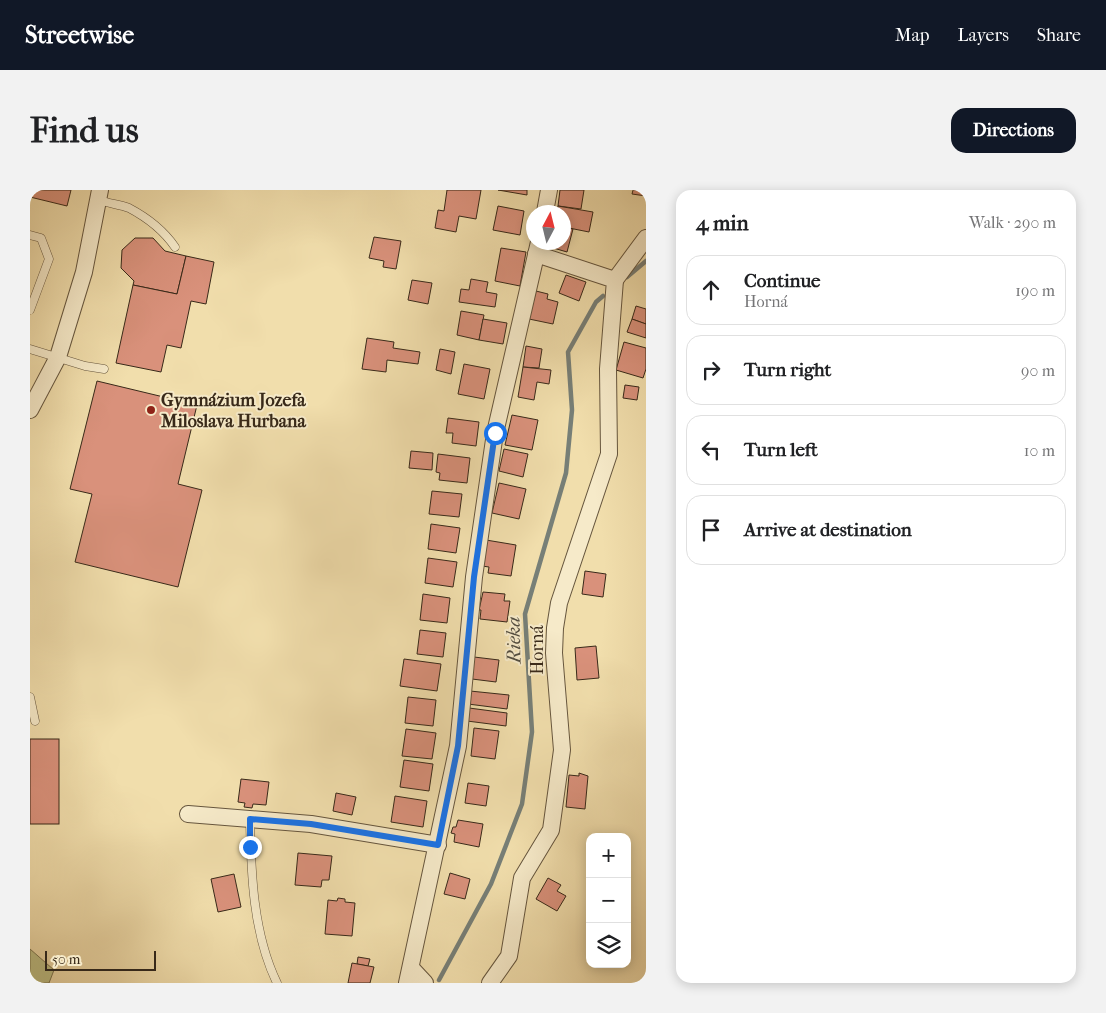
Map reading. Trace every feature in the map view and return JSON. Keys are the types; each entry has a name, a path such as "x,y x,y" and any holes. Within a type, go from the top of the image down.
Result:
{"street":[{"path":"547,205 549,190"},
{"path":"30,410 58,357 84,272 99,194"},
{"path":"543,250 615,280 646,238"},
{"path":"425,983 409,976 458,746 474,577 495,433 538,250"},
{"name":"Horná","path":"490,983 509,956 522,878 551,830 562,750 554,654 555,628 559,603 609,454 608,370 615,280"},
{"path":"188,814 311,824 438,845"}],"lane":[{"path":"99,194 111,205 127,208 167,235 175,247"},
{"path":"30,235 40,238 49,259 30,310"},
{"path":"30,349 84,366 104,370"},
{"path":"30,698 35,721"},
{"path":"250,819 252,874 263,948 277,983"}],"green space":[{"path":"30,949 54,970 49,983 30,983"}],"building":[{"path":"30,190 71,190 67,206 30,197"},
{"path":"447,190 481,190 476,219 459,216 456,232 435,228 438,210 444,211"},
{"path":"498,190 527,190 527,195"},
{"path":"560,190 584,190 581,209 571,208 571,205 558,205"},
{"path":"633,190 646,190 646,196 632,194"},
{"path":"498,206 524,211 520,235 493,230"},
{"path":"571,208 593,212 589,232 571,228"},
{"path":"374,237 401,241 396,269 383,267 384,261 369,258"},
{"path":"135,238 153,238 165,251 186,256 177,294 133,285 134,281 121,268 122,250"},
{"path":"501,248 526,252 520,286 495,281"},
{"path":"186,256 214,262 206,304 191,301 181,348 167,345 161,372 116,363 133,285 177,294"},
{"path":"566,275 586,282 579,301 559,293"},
{"path":"471,279 488,282 486,292 497,294 495,307 459,302 461,289 469,290"},
{"path":"412,280 432,283 428,304 408,300"},
{"path":"536,291 548,294 547,299 558,302 553,324 529,319"},
{"path":"636,306 646,309 646,324 632,319"},
{"path":"461,311 484,315 479,340 457,335"},
{"path":"483,319 507,323 503,344 479,340"},
{"path":"632,319 646,324 646,338 627,332"},
{"path":"367,338 394,342 393,348 420,352 418,364 387,360 386,372 362,369"},
{"path":"624,342 646,348 646,369 643,378 616,370"},
{"path":"526,346 542,349 539,368 523,367"},
{"path":"440,349 455,352 451,374 436,370"},
{"path":"464,364 490,369 484,399 458,394"},
{"path":"523,367 551,370 549,384 537,382 534,400 518,397"},
{"path":"97,381 197,405 178,484 202,490 178,587 75,562 92,494 70,489"},
{"path":"625,385 639,387 637,400 623,398"},
{"path":"512,415 538,420 532,450 505,445"},
{"path":"448,418 479,422 476,446 452,443 453,433 446,433"},
{"path":"504,449 528,454 523,477 499,471"},
{"path":"411,451 433,453 432,470 409,468"},
{"path":"438,454 470,458 467,483 439,480 440,473 436,472"},
{"path":"499,483 526,489 519,519 492,513"},
{"path":"432,491 462,494 459,517 429,514"},
{"path":"431,524 460,528 456,553 428,549"},
{"path":"486,540 516,545 511,576 488,573 489,567 482,566"},
{"path":"428,558 457,562 453,587 425,583"},
{"path":"585,571 606,574 603,597 582,594"},
{"path":"483,592 505,594 504,601 510,601 507,622 480,619 481,610 479,610"},
{"path":"423,594 450,598 447,623 420,620"},
{"path":"420,630 446,633 443,657 417,654"},
{"path":"596,646 599,678 577,680 575,648"},
{"path":"474,657 499,660 496,682 472,679"},
{"path":"404,659 441,664 437,691 400,686"},
{"path":"470,691 509,695 507,709 468,704"},
{"path":"408,697 436,700 433,726 405,723"},
{"path":"469,708 507,713 506,726 467,721"},
{"path":"474,728 499,731 495,759 471,756"},
{"path":"406,729 436,733 432,759 402,756"},
{"path":"30,739 59,739 59,824 30,824"},
{"path":"404,760 433,764 429,791 400,787"},
{"path":"579,773 588,776 585,809 566,807 569,775 579,776"},
{"path":"241,779 269,782 266,805 253,804 252,808 244,807 245,803 238,802"},
{"path":"468,783 489,786 486,806 465,803"},
{"path":"336,793 356,797 352,815 333,811"},
{"path":"395,796 427,801 423,827 391,822"},
{"path":"458,820 483,824 479,847 454,842 455,834 451,833 453,827 456,827"},
{"path":"298,853 332,856 329,880 322,880 321,887 295,885"},
{"path":"450,873 470,879 465,899 444,894"},
{"path":"234,874 241,907 218,912 211,879"},
{"path":"548,878 561,885 557,891 566,896 557,911 536,899"},
{"path":"338,898 345,899 345,902 355,903 352,936 325,934 328,900 337,901"},
{"path":"358,957 370,959 368,966 357,964"},
{"path":"352,963 374,967 370,983 348,983"}],"waterway":[{"name":"Rieka","path":"627,277 646,261"},
{"name":"Rieka","path":"439,980 491,884 522,804 532,732 525,614 566,473 572,410 568,352 596,302 603,296"}],"place":[{"name":"Gymnázium Jozefa Miloslava Hurbana","path":"151,410"}],"route":[{"path":"250,847 250,819 311,824 438,845 458,746 474,577 495,433"}]}
